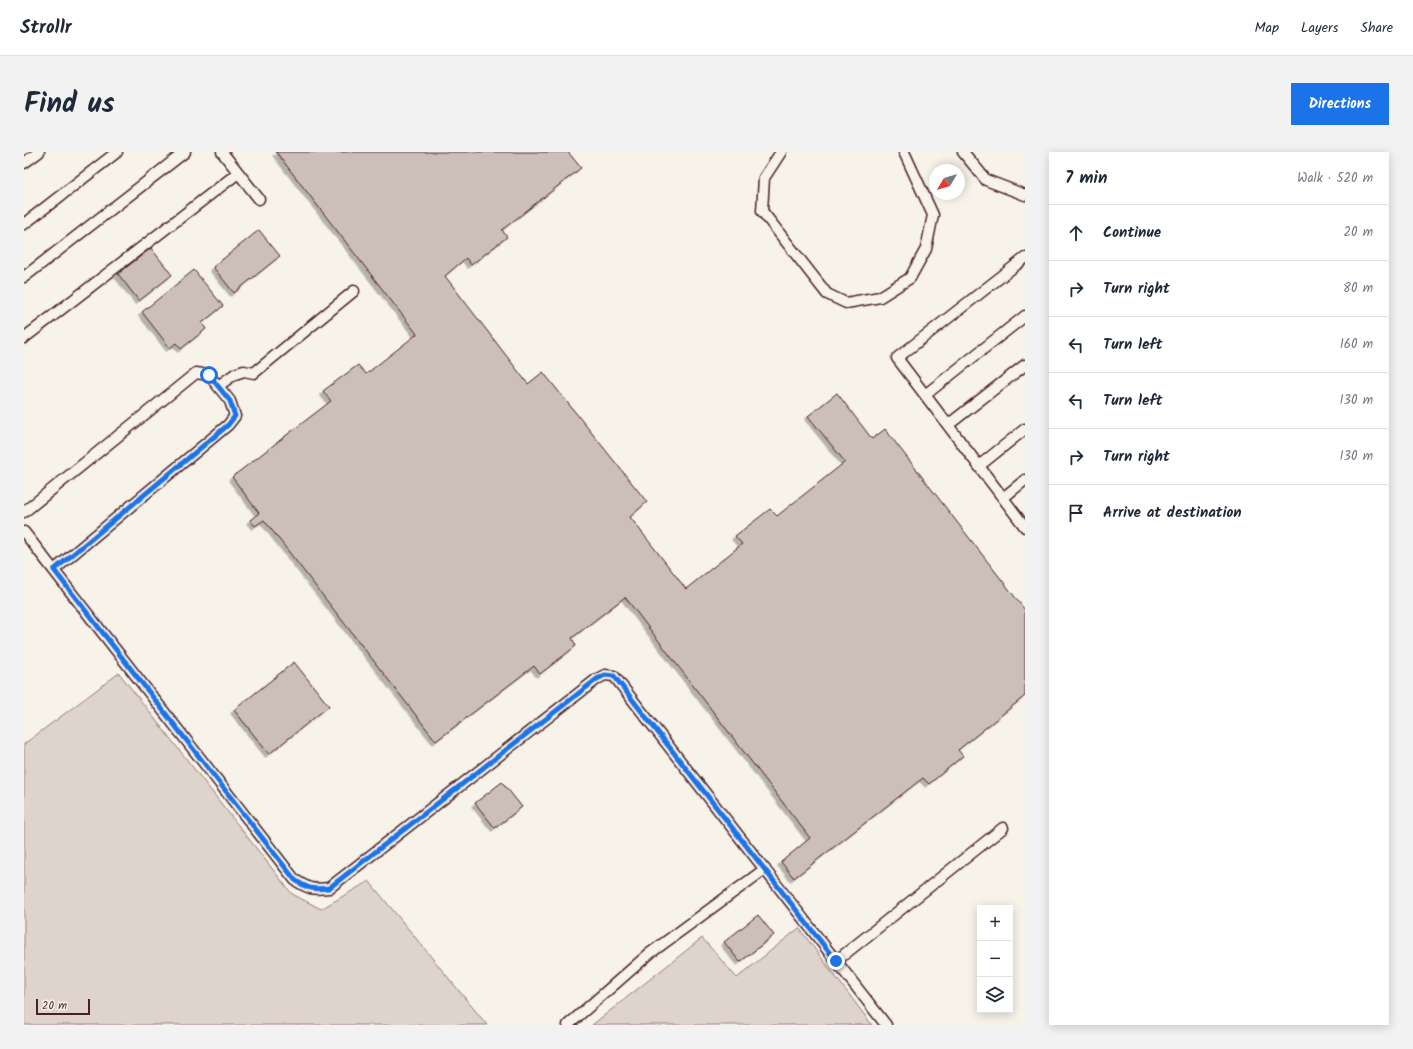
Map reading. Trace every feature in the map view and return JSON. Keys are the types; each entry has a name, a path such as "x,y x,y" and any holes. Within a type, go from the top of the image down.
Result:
{"lane":[{"path":"24,163 38,152"},
{"path":"24,224 117,152"},
{"path":"24,277 185,152"},
{"path":"222,152 259,199"},
{"path":"781,152 764,178 762,211 827,294 846,303 880,297 910,278 926,250 933,215 904,152"},
{"path":"963,152 986,180 1025,195"},
{"path":"24,338 238,173"},
{"path":"1025,258 898,358 1025,527"},
{"path":"218,386 235,374 244,371 254,373 354,291"},
{"path":"925,395 1025,316"},
{"path":"948,425 1025,364"},
{"path":"24,512 196,373 209,375 230,401 235,416 228,425 54,570"},
{"path":"979,466 1025,429"},
{"path":"1003,498 1025,480"},
{"path":"24,532 295,880 307,888 329,888 597,679 605,675 614,676 886,1025"},
{"path":"836,961 1003,828"},
{"path":"568,1025 649,954 765,869"}],"shaded area":[{"path":"119,673 292,894 321,909 369,881 487,1025 24,1025 24,744"},
{"path":"799,928 872,1025 592,1025 702,938 737,978"}],"building":[{"path":"276,152 568,152 581,168 502,230 507,237 471,265 466,258 445,276 528,384 543,372 647,502 630,517 686,589 742,544 735,536 770,509 777,516 845,462 808,416 837,393 872,439 885,429 1025,610 1025,696 958,750 963,756 929,784 923,778 794,878 781,862 810,838 625,597 572,638 576,646 540,674 534,666 436,741 264,520 255,526 250,520 259,513 232,477 331,401 323,391 358,365 366,374 417,334"},
{"path":"259,230 280,256 234,293 213,267"},
{"path":"151,248 172,275 139,301 118,274"},
{"path":"194,270 223,306 202,323 206,329 181,349 176,343 170,348 142,312"},
{"path":"294,662 329,706 269,754 234,710"},
{"path":"502,782 522,807 495,828 475,803"},
{"path":"758,915 774,935 740,962 724,942"}],"route":[{"path":"209,375 230,401 235,416 228,425 54,570 295,880 307,888 329,888 597,679 605,675 614,676 836,961"}]}
